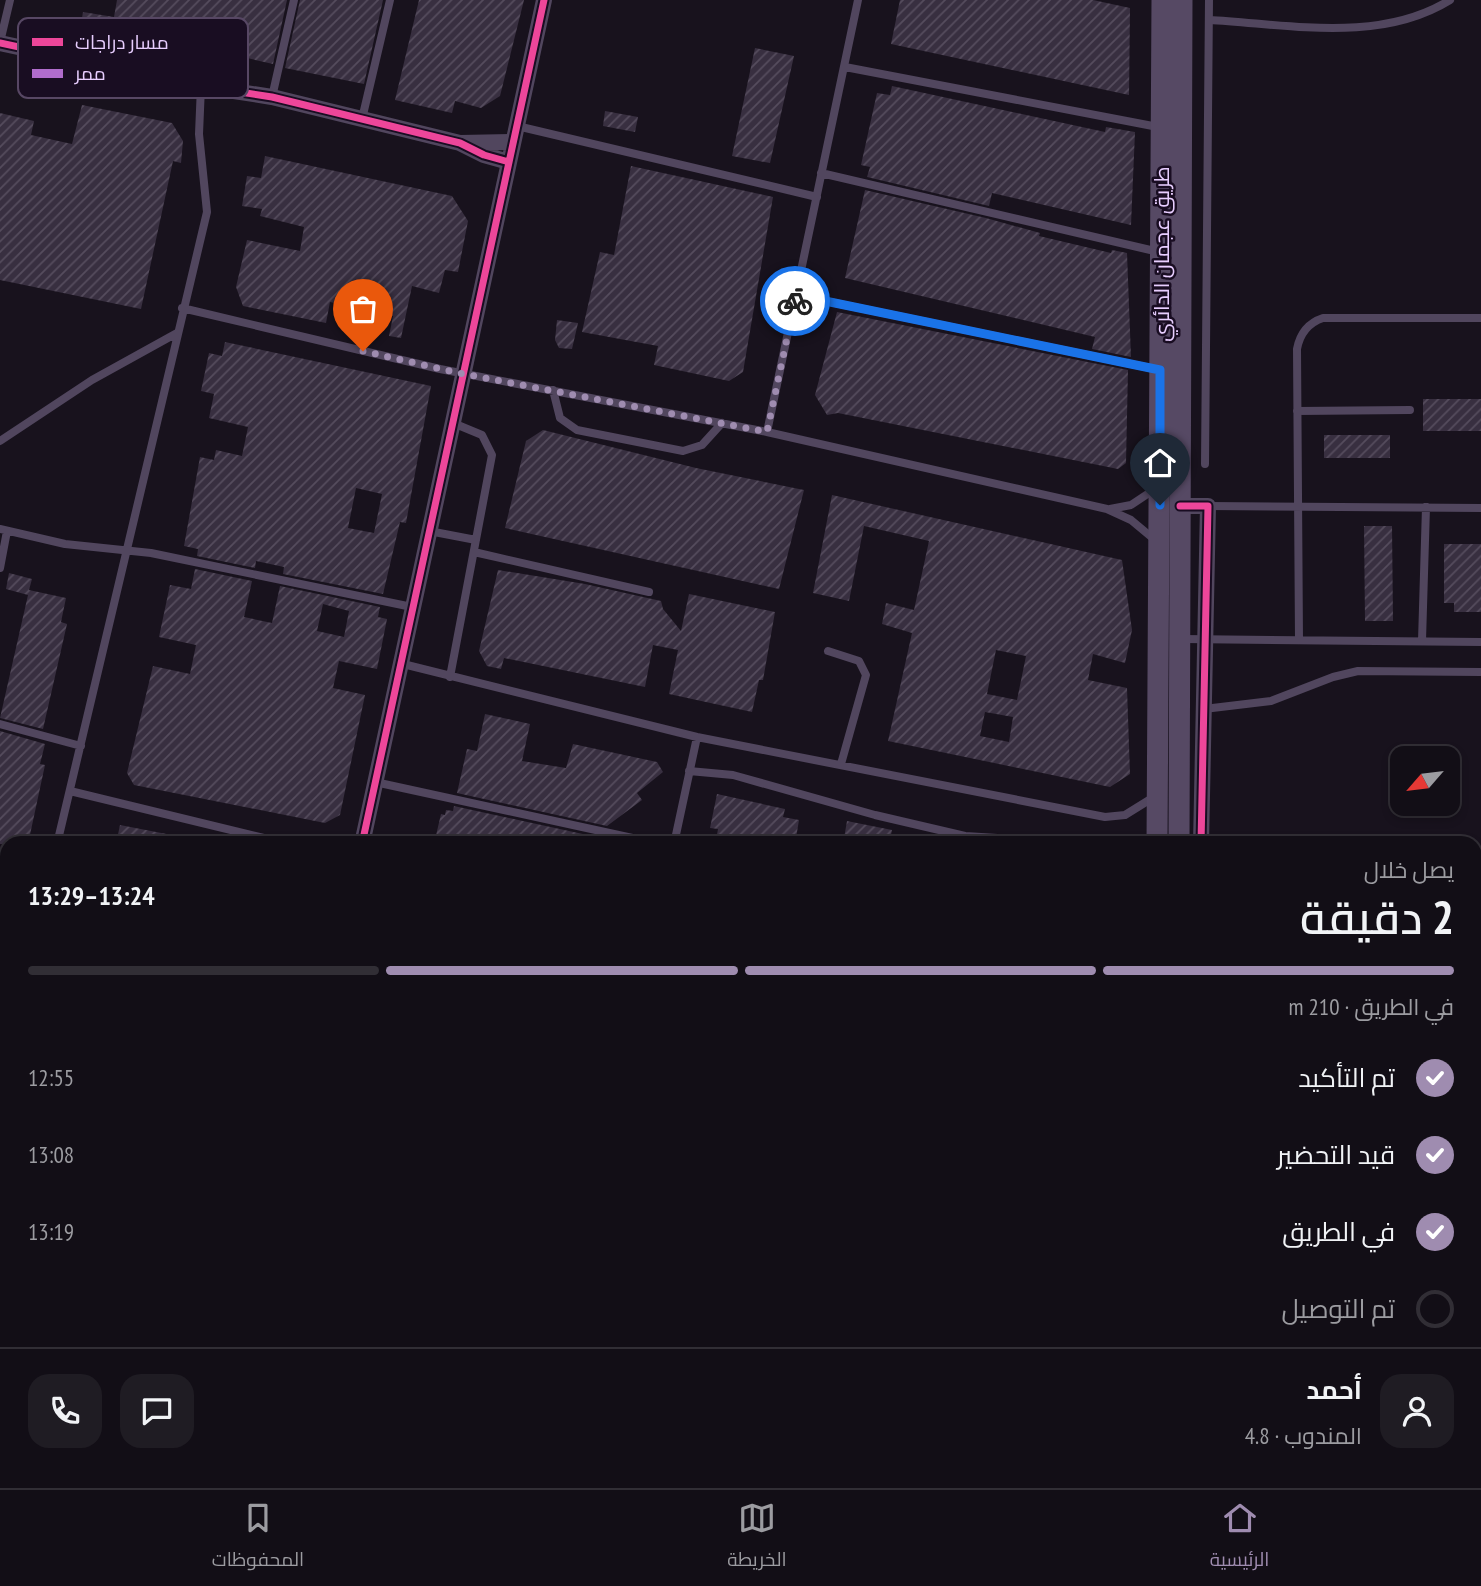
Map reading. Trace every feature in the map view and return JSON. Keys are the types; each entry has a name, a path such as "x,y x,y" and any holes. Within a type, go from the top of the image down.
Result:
{"main road":[{"name":"طريق عجمان الدائري","path":"1157,836 1161,546 1162,0"},
{"name":"طريق عجمان الدائري","path":"1179,836 1182,0"}],"street":[{"path":"364,836 544,0"},
{"path":"0,43 18,47"},
{"path":"248,93 460,143 484,155 509,162"},
{"path":"460,143 515,134"},
{"path":"1180,506 1208,506 1201,836"}],"lane":[{"path":"0,43 10,0"},
{"path":"272,97 294,0"},
{"path":"362,119 390,0"},
{"path":"767,432 858,0"},
{"path":"1205,464 1209,0"},
{"path":"1209,20 1381,26 1424,15 1450,0"},
{"path":"845,67 1162,128"},
{"path":"59,836 182,308 207,212 199,134 200,98"},
{"path":"515,134 817,197"},
{"path":"821,173 1161,252"},
{"path":"796,295 1160,370"},
{"path":"182,308 464,372 767,432 1107,509 1131,520 1161,546"},
{"path":"1299,640 1298,342 1305,329 1316,320 1481,318"},
{"path":"0,441 102,373 177,332"},
{"path":"553,390 560,418 577,430 683,451 702,445 722,424"},
{"path":"1297,411 1410,410"},
{"path":"450,677 492,455 491,448 482,435 453,423"},
{"path":"1107,509 1141,499 1160,484"},
{"path":"1208,506 1481,508"},
{"path":"1422,641 1426,507"},
{"path":"0,568 4,530 65,544 127,550 412,607"},
{"path":"429,531 477,540"},
{"path":"474,552 649,592"},
{"path":"1180,639 1481,642"},
{"path":"828,651 859,661 866,675 841,764"},
{"path":"399,663 697,737 1105,817 1125,815 1157,795"},
{"path":"1204,709 1270,701 1333,677 1358,671 1481,672"},
{"path":"0,724 81,746"},
{"path":"676,836 697,737"},
{"path":"690,771 733,775 950,836"},
{"path":"375,782 623,836"},
{"path":"70,791 256,836"}],"building":[{"path":"117,0 287,0 273,64 248,58 248,18 82,18 83,12 114,17"},
{"path":"300,0 383,0 364,84 285,68"},
{"path":"419,0 524,0 500,96 481,108 455,101 452,113 395,100"},
{"path":"900,0 1093,0 1130,8 1129,95 891,44"},
{"path":"755,48 794,56 770,163 732,156"},
{"path":"892,86 1105,132 1106,127 1135,132 1131,225 992,193 989,206 867,177 870,167 861,165 877,93 890,95"},
{"path":"82,105 172,123 183,141 181,163 173,161 141,309 0,280 0,113 34,121 31,135 72,144"},
{"path":"605,111 638,117 635,132 603,126"},
{"path":"265,156 452,196 468,221 458,272 445,270 439,293 412,286 401,338 389,336 393,316 330,302 326,323 243,306 236,287 247,240 300,251 304,227 260,216 262,209 242,206 247,176 261,178"},
{"path":"631,166 773,197 743,372 729,381 654,365 658,346 582,332 600,252 614,255"},
{"path":"865,190 986,218 1040,233 1039,236 1111,253 1112,250 1127,253 1131,357 1092,349 1095,337 845,278"},
{"path":"837,312 1128,370 1126,463 1118,469 838,413 827,415 815,395"},
{"path":"557,320 578,323 572,349 559,348 555,340"},
{"path":"225,342 431,386 406,523 400,522 383,594 283,574 284,567 256,561 255,568 197,556 198,549 184,546 200,457 214,460 216,450 242,456 248,427 209,418 214,394 201,391 209,353 222,356","holes":["356,488 382,494 374,533 348,528"]},
{"path":"1423,399 1481,399 1481,431 1423,431"},
{"path":"543,430 696,468 804,490 779,589 505,528 526,441"},
{"path":"1324,435 1390,435 1390,458 1324,458"},
{"path":"832,495 1122,560 1132,630 1125,663 1093,654 1088,680 1127,688 1130,774 1110,787 888,741 912,633 882,624 886,603 914,610 929,541 864,526 849,601 813,593","holes":["996,650 1026,656 1017,700 987,694","985,712 1013,717 1009,742 980,736"]},
{"path":"1364,526 1392,526 1393,621 1365,621"},
{"path":"1444,544 1481,544 1481,612 1454,612 1454,603 1444,603"},
{"path":"195,569 252,581 244,617 272,623 280,586 380,607 378,617 387,619 377,669 339,661 333,688 365,695 340,815 325,823 134,785 127,773 153,666 190,674 196,645 159,637 170,585 191,589","holes":["323,604 349,611 344,637 317,631"]},
{"path":"498,570 585,584 661,601 663,609 681,631 689,594 775,612 763,680 759,680 752,712 669,694 678,650 653,645 645,687 504,658 501,669 487,666 479,651"},
{"path":"9,573 32,579 29,590 66,598 61,622 67,624 43,729 0,718 28,595 6,589"},
{"path":"485,714 530,724 522,761 566,768 573,744 657,762 663,772 637,793 642,800 607,826 457,793 467,749 477,751"},
{"path":"0,731 45,744 40,764 45,765 30,836 0,836"},
{"path":"717,794 785,809 783,817 799,820 796,836 717,836 718,829 710,828"},
{"path":"454,806 592,836 436,836 441,814 445,815 446,810 453,811"},
{"path":"847,821 892,830 891,836 844,836"},
{"path":"120,825 177,836 118,836"}],"cycle path":[{"path":"364,836 544,0"},
{"path":"0,43 18,47"},
{"path":"248,93 460,143 484,155 509,162"},
{"path":"1180,506 1208,506 1201,836"}],"way so far":[{"path":"363,351 454,372 507,380 767,432 795,301"}],"route":[{"path":"795,301 796,295 1160,370 1160,505"}]}
